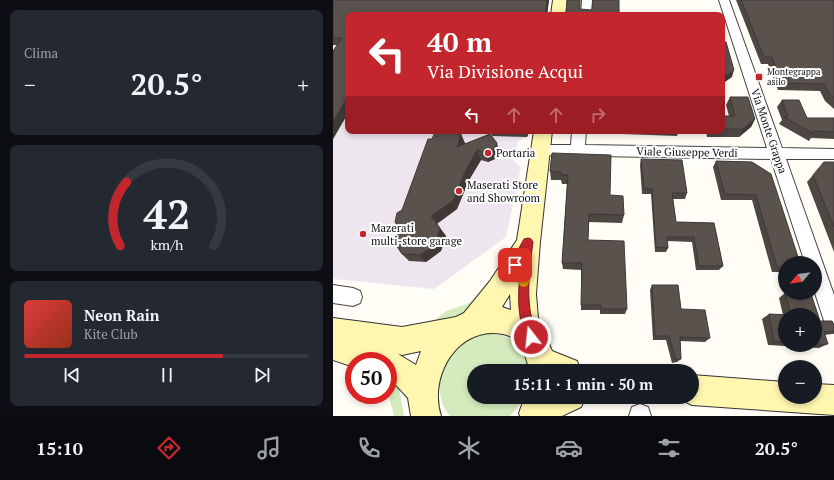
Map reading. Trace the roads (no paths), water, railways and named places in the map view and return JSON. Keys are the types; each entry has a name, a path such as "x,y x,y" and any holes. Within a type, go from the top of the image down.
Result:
{"main road":[{"path":"558,12 560,0"},
{"path":"542,140 528,242 523,294 525,318 546,360"},
{"path":"424,404 425,374 433,356 444,341 466,326 499,290 528,242"},
{"path":"333,331 402,341 436,335 487,319 499,319 511,322 521,328 546,360"},
{"path":"333,346 351,352"},
{"path":"397,370 406,375 424,404"},
{"path":"699,391 778,396"},
{"path":"822,399 834,400"},
{"path":"536,409 551,404"}],"street":[{"path":"586,12 587,0"},
{"name":"Via Monte Grappa","path":"724,0 812,256"},
{"path":"578,150 579,134"},
{"name":"Viale Giuseppe Verdi","path":"542,140 578,150 834,154"},
{"path":"822,287 834,323"},
{"path":"333,294 353,297"}],"place":[{"name":"Montegrappa asilo","path":"759,77"},
{"name":"Portaria","path":"488,153"},
{"name":"Maserati Store and Showroom","path":"459,191"},
{"name":"Mazerati multi-store garage","path":"363,234"}]}
